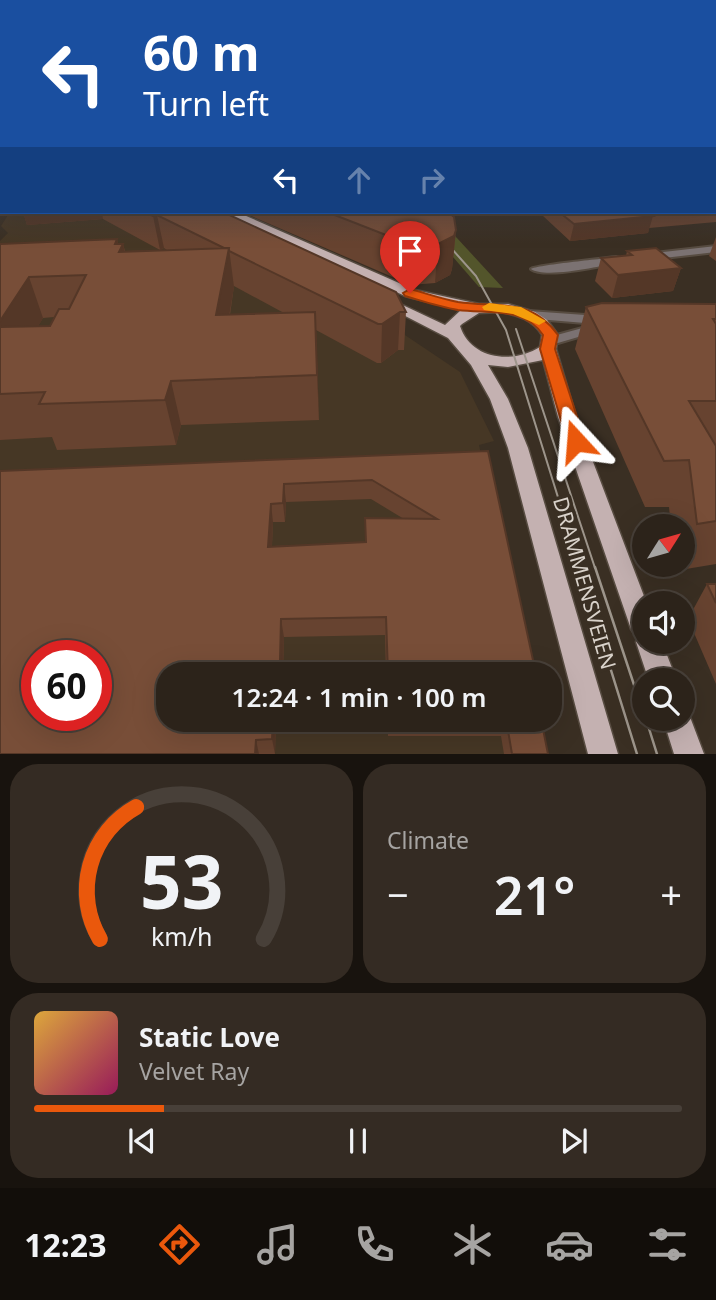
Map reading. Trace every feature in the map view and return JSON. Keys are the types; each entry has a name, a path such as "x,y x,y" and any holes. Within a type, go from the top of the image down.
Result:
{"main road":[{"path":"223,217 254,240"},
{"path":"223,217 410,293 457,306 505,308 529,315 547,329 549,345 536,357 517,362 502,362 472,354"},
{"path":"369,295 453,335 457,319 478,308"},
{"name":"DRAMMENSVEIEN","path":"453,335 458,344 472,354 487,373 500,398 518,448 603,754"},
{"name":"DRAMMENSVEIEN","path":"549,345 567,417 632,596"},
{"path":"681,731 689,754"}],"street":[{"path":"537,269 716,249"},
{"path":"529,315 612,322 549,345"}],"shaded area":[{"path":"9,214 173,214 390,325 460,372 494,441 479,445 525,662 156,662 156,732 541,732 546,754 0,754 0,241 8,233 1,226"}],"green space":[{"path":"416,214 435,214 503,288 479,287"}],"building":[{"path":"148,214 227,214 396,292 406,312 400,312 378,324 229,251 229,248 157,215"},
{"path":"332,214 450,214 454,217 454,236 438,244 414,246"},
{"path":"562,214 653,216 574,224"},
{"path":"117,239 115,244 123,244 119,252 229,248 216,315 315,312 317,375 171,381 165,400 39,404 45,392 0,394 0,327 50,326 59,309 69,309 86,275 29,277 0,321 0,244"},
{"path":"656,248 681,268 618,275 601,258 632,255 627,251"},
{"path":"602,303 716,304 716,319 713,319 716,324 716,401 689,401 716,446 716,521 697,524 689,460 664,461 586,307"},
{"path":"488,451 533,662 388,662 386,617 281,619 280,662 156,662 156,732 272,732 272,739 256,740 255,754 0,754 0,471","holes":["372,480 437,519 365,518 366,542 268,547 271,504 283,503 284,484"]},
{"path":"707,584 716,584 716,603"},
{"path":"508,732 544,732 548,754 512,754"}],"tram line":[{"path":"421,214 476,276 506,330 580,568"},
{"path":"516,329 595,568"},
{"path":"579,567 637,754"},
{"path":"595,567 632,679"},
{"path":"650,731 657,754"}],"slow traffic":[{"path":"489,307 516,310 539,321"}],"route":[{"path":"410,293 457,306 516,310 535,317 542,323 550,335 548,349 559,394 576,441"}]}
